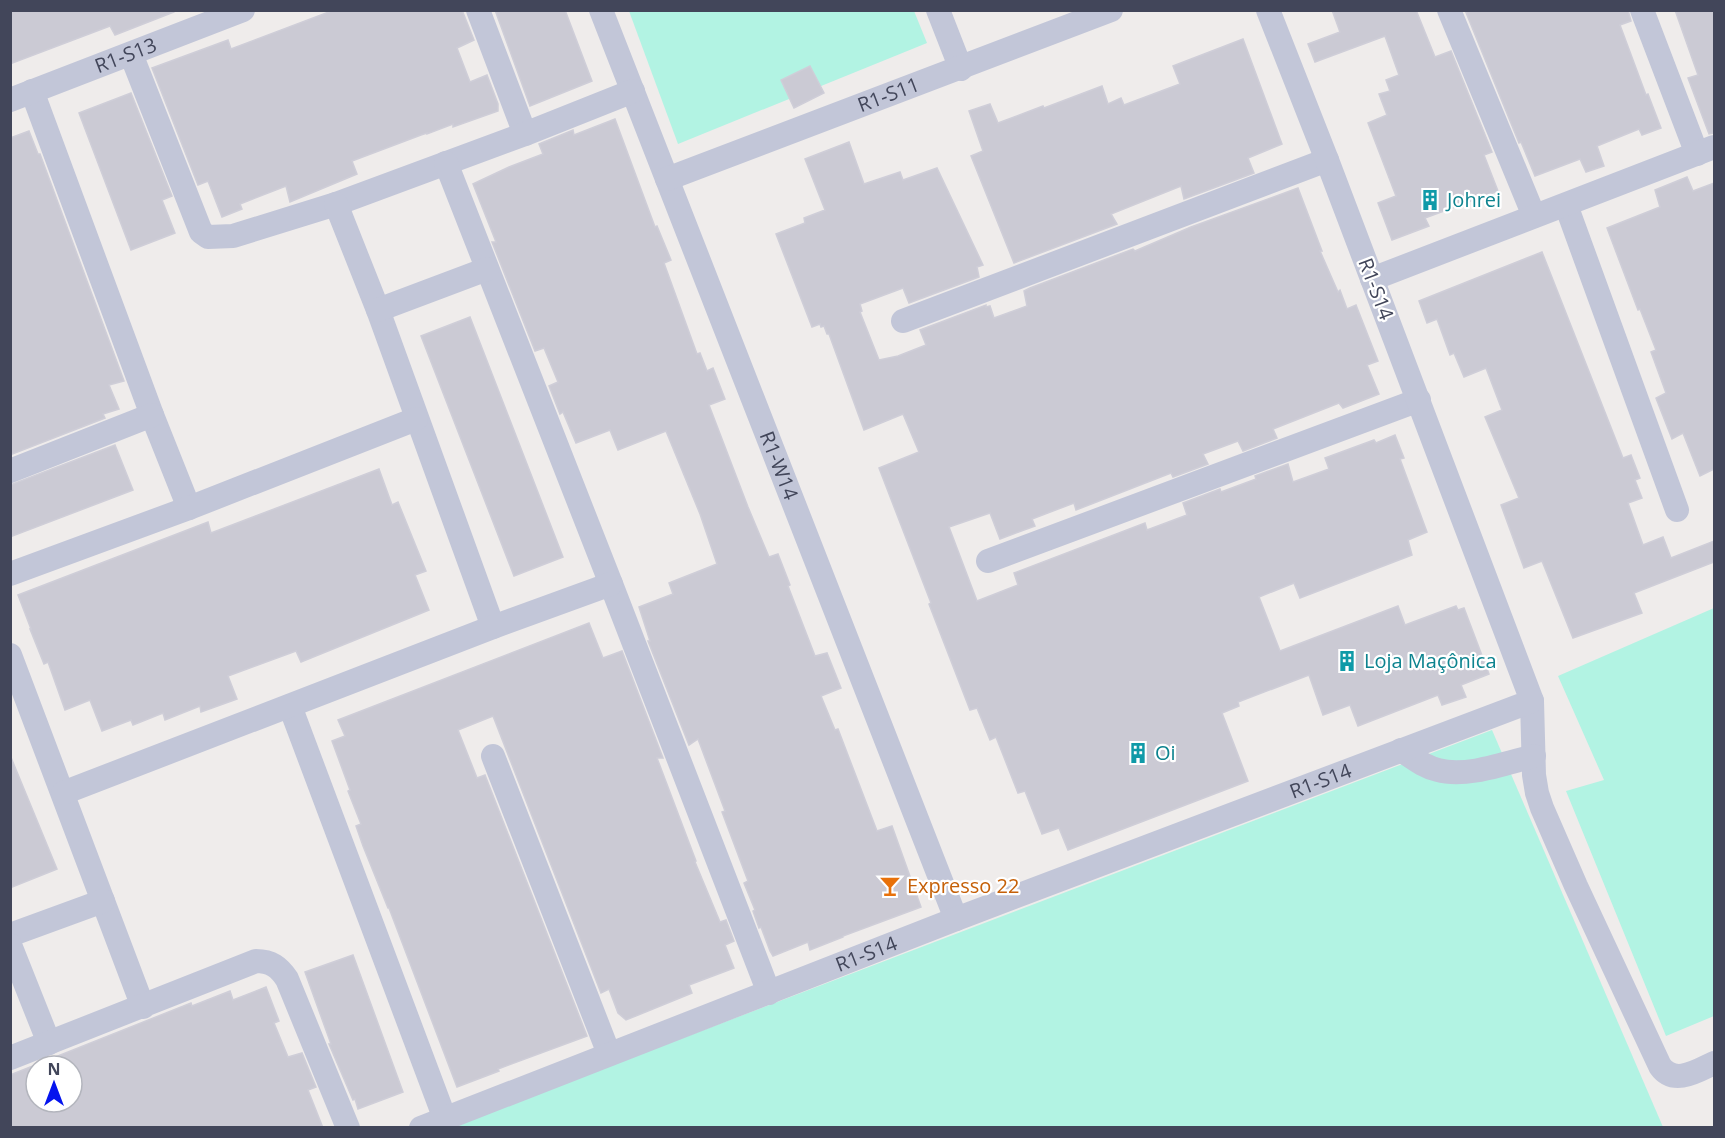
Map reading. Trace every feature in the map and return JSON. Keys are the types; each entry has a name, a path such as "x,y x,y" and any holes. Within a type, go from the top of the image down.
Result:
{"street":[{"name":"R1-S13","path":"21,95 243,10"},
{"path":"478,10 525,135"},
{"name":"R1-W14","path":"601,10 956,919"},
{"path":"938,10 961,69"},
{"name":"R1-S11","path":"667,179 961,69 1071,18 1111,10"},
{"name":"R1-S14","path":"421,1128 956,919 1532,701 1419,400 1268,10"},
{"path":"1449,10 1534,216"},
{"path":"1372,279 1706,151 1642,10"},
{"path":"131,54 201,232 208,237 233,236 336,204 525,135 633,91"},
{"path":"21,95 189,508"},
{"path":"903,321 1327,160"},
{"path":"446,163 769,993"},
{"path":"336,204 378,310 493,627"},
{"path":"1566,205 1677,510"},
{"path":"378,310 487,269"},
{"path":"988,561 1419,400"},
{"path":"10,471 152,415"},
{"path":"10,574 189,508 416,419"},
{"path":"63,793 493,627 611,584"},
{"path":"10,655 142,1007"},
{"path":"1532,701 1534,776 1542,808 1660,1066 1668,1074 1683,1077 1714,1063"},
{"path":"290,706 445,1119"},
{"path":"1401,750 1422,764 1440,771 1462,772 1534,756"},
{"path":"493,756 609,1054"},
{"path":"10,935 103,901"},
{"path":"10,945 49,1043"},
{"path":"10,1058 256,962 266,961 274,964 287,979 348,1128"}],"green space":[{"path":"629,11 914,11 927,43 678,144"},
{"path":"1714,608 1714,1016 1666,1036 1566,791 1604,780 1558,676"},
{"path":"1492,730 1663,1127 446,1128"}],"building":[{"path":"10,10 174,10 174,12 115,35 110,26 10,64"},
{"path":"334,10 462,10 474,40 457,48 470,82 487,75 498,104 498,111 453,127 453,124 352,161 357,174 290,202 286,186 240,204 242,209 222,217 208,181 198,185 152,68 228,40 231,49"},
{"path":"495,10 565,10 592,81 530,106"},
{"path":"1332,10 1416,10 1435,57 1451,51 1492,152 1484,155 1498,191 1425,218 1429,226 1392,240 1378,203 1396,196 1368,123 1387,115 1379,94 1390,91 1386,80 1399,75 1385,36 1315,62 1308,44 1340,32"},
{"path":"1465,10 1628,10 1631,21 1620,25 1661,128 1642,135 1639,129 1597,146 1604,166 1586,172 1580,159 1535,176 1521,142 1519,143"},
{"path":"1675,10 1714,10 1714,133 1709,134 1688,78 1698,75"},
{"path":"1243,39 1282,144 1248,158 1254,173 1184,199 1181,186 1111,214 1117,224 1014,263 971,156 983,151 969,111 990,104 998,123 1102,86 1108,104 1121,98 1124,105 1180,84 1173,66"},
{"path":"810,66 824,93 794,108 781,80"},
{"path":"131,93 172,196 162,200 175,233 131,250 79,113"},
{"path":"615,119 655,227 657,226 671,260 664,263 697,354 700,353 707,371 713,368 725,399 709,405 748,507 769,557 778,554 815,656 827,653 841,688 821,696 835,730 838,729 877,831 892,826 921,907 810,950 808,942 773,956 770,951 753,911 755,910 744,883 748,881 698,739 689,745 648,641 650,641 639,607 673,594 669,583 717,564 700,514 666,431 618,450 610,430 576,443 563,412 560,414 549,386 558,382 544,348 535,351 492,242 496,242 473,184 543,154 539,144 573,130 574,135"},
{"path":"29,131 38,154 40,154 124,381 109,385 119,409 103,414 105,418 10,455 10,138"},
{"path":"849,142 864,184 900,172 903,180 937,168 983,265 977,267 979,277 909,303 903,288 860,304 862,311 860,312 879,360 898,356 926,345 920,330 986,305 986,307 990,306 994,318 1027,306 1024,291 1030,288 1133,249 1135,251 1191,227 1298,188 1322,251 1320,251 1338,292 1340,290 1347,309 1356,305 1378,361 1367,365 1379,394 1343,408 1339,403 1273,429 1277,438 1243,451 1238,441 1203,454 1208,464 1173,477 1171,473 1076,510 1074,503 1032,519 1035,526 1000,539 990,513 949,527 977,601 1018,585 1014,573 1145,523 1147,530 1187,515 1183,503 1256,479 1255,476 1288,464 1293,482 1329,469 1325,458 1374,440 1376,443 1395,435 1404,458 1400,459 1427,532 1408,540 1412,555 1300,598 1294,583 1259,597 1280,651 1398,606 1405,625 1456,606 1458,610 1464,608 1489,674 1461,685 1466,697 1442,705 1438,695 1358,726 1350,705 1323,715 1309,675 1238,702 1239,706 1222,713 1248,781 1068,850 1059,828 1042,834 1025,791 1018,793 996,737 990,740 977,708 970,710 879,468 919,452 903,414 864,430 829,334 820,324 812,327 776,234 805,223 804,218 825,210 805,159"},
{"path":"1687,177 1693,191 1714,183 1714,469 1700,476 1683,433 1672,439 1656,398 1666,393 1651,352 1656,350 1607,228 1660,207 1655,190"},
{"path":"1542,252 1623,458 1631,455 1640,478 1635,480 1642,498 1628,503 1643,545 1663,537 1671,558 1714,541 1714,562 1634,593 1642,613 1573,638 1542,561 1524,568 1501,505 1519,498 1485,417 1502,410 1486,368 1464,377 1454,353 1450,355 1437,319 1427,323 1419,301"},
{"path":"470,317 563,557 514,576 421,336"},
{"path":"115,445 133,490 10,537 10,485"},
{"path":"379,469 392,505 398,502 426,571 415,575 429,610 301,662 296,651 228,676 237,699 201,712 200,706 165,720 163,713 133,725 131,720 102,731 90,700 65,710 48,662 44,664 18,595 208,522 211,533"},
{"path":"589,623 603,658 622,651 663,758 657,758 695,862 720,922 726,920 734,941 725,945 734,968 689,985 692,993 626,1020 618,1013 609,989 601,993 493,716 458,730 477,778 485,775 587,1036 457,1087 363,846 356,826 361,824 332,741 345,736 338,720"},
{"path":"10,755 57,869 10,888"},
{"path":"353,955 403,1092 358,1109 329,1044 331,1044 305,972"},
{"path":"266,987 279,1021 274,1023 288,1057 302,1053 316,1087 308,1090 323,1128 10,1128 10,1075 24,1069 24,1114 84,1114 84,1054 63,1054 191,1003 192,1006 230,991 233,1000"}],"place":[{"name":"Johrei","path":"1430,200"},
{"name":"Loja Maçônica","path":"1347,661"},
{"name":"Oi","path":"1138,753"},
{"name":"Expresso 22","path":"890,886"}]}
